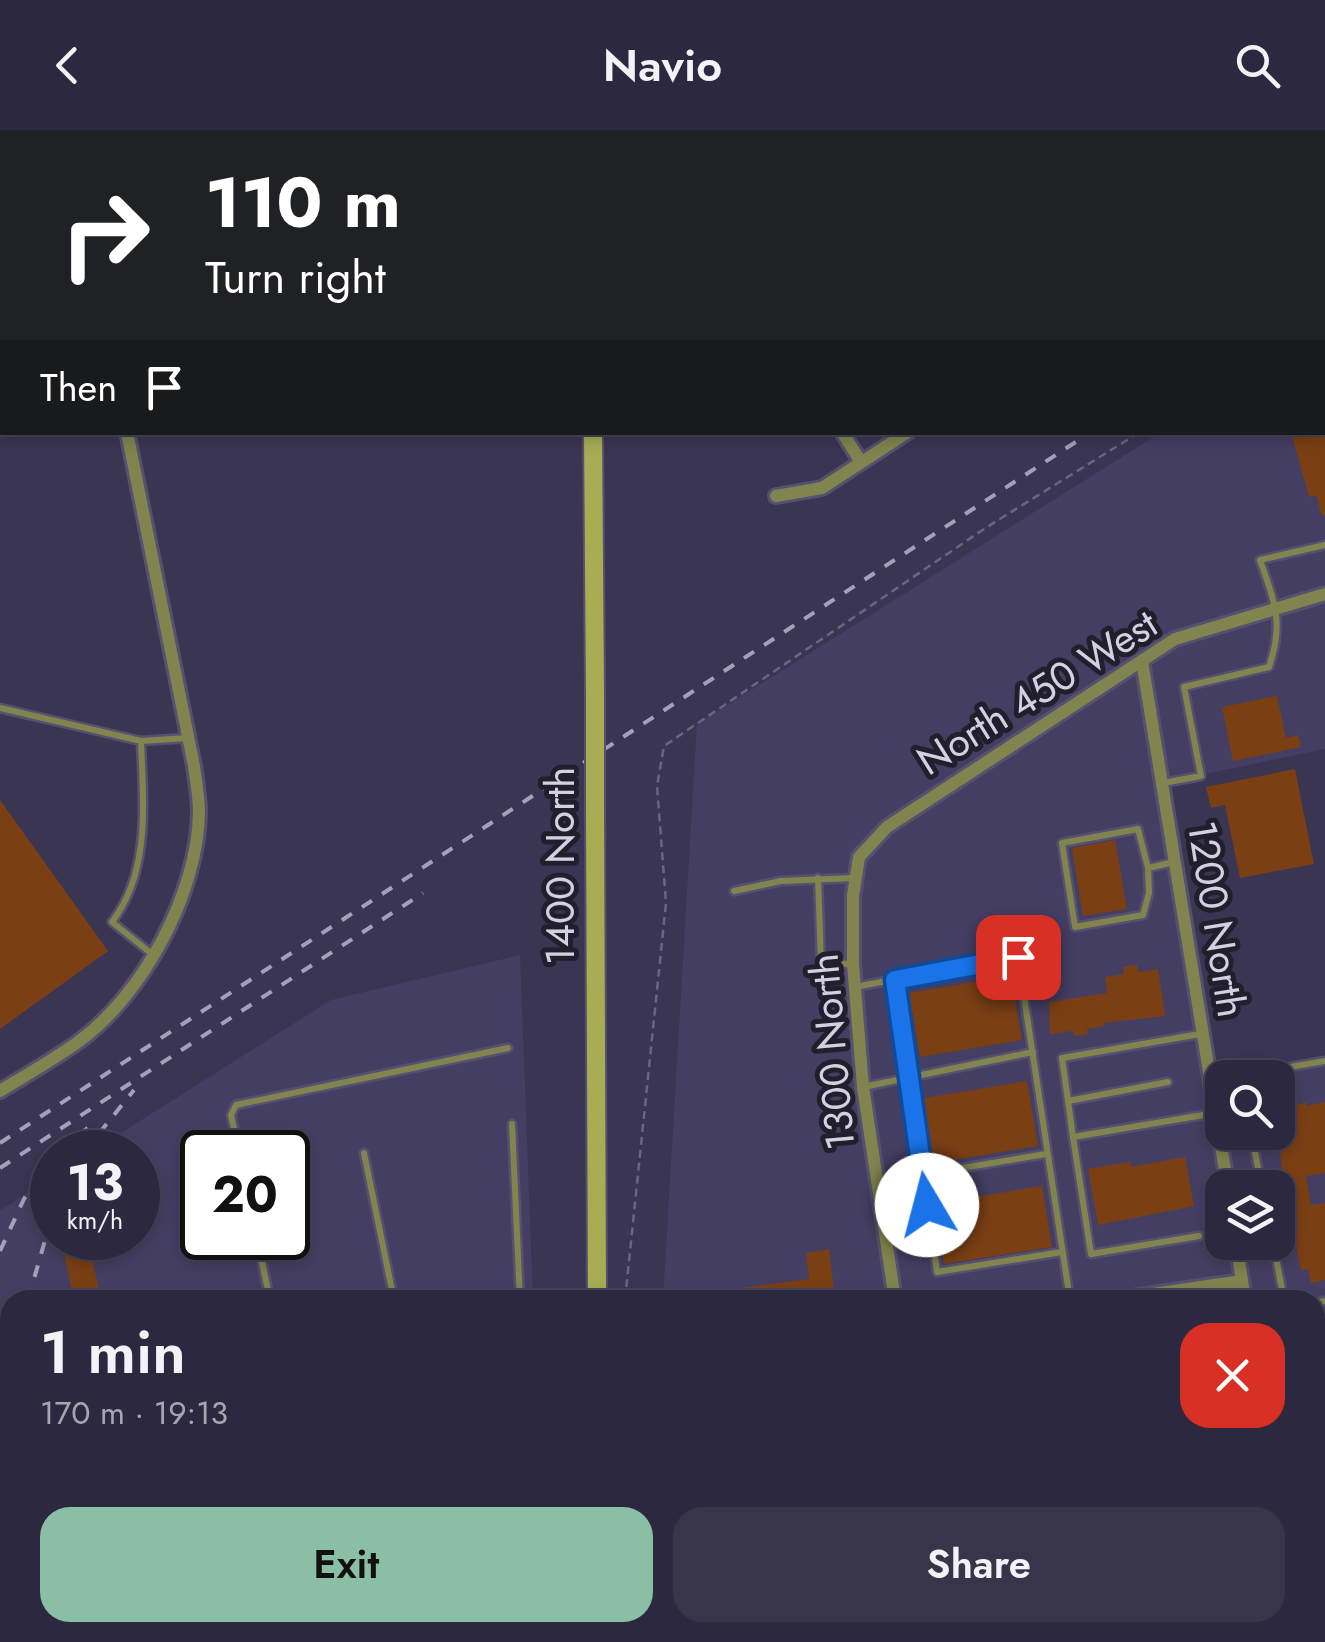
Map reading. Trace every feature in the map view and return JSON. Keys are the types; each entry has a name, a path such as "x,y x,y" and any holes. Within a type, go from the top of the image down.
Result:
{"main road":[{"name":"1400 North","path":"593,435 597,1290"}],"street":[{"path":"0,1091 81,1040 137,982 189,878 199,812 190,738 128,435"},
{"path":"844,435 862,462"},
{"path":"776,496 822,488 903,435"},
{"name":"North 450 West","path":"859,858 887,826 1176,639 1324,598"},
{"name":"1200 North","path":"1142,661 1203,1033 1213,1060"},
{"name":"1300 North","path":"859,858 854,878 854,987 864,1087 894,1290"},
{"path":"1239,1260 1243,1290"},
{"path":"1205,1290 1242,1281"}],"lane":[{"path":"1162,783 1201,776 1184,686 1269,667 1279,637 1277,608 1260,560 1325,545"},
{"path":"0,708 141,741 190,738"},
{"path":"141,741 144,828 123,908 112,922 153,955"},
{"path":"1138,829 1148,868 1149,893 1143,915 1075,927 1062,843 1138,829"},
{"path":"1148,868 1175,862"},
{"path":"818,878 821,962 853,964"},
{"path":"734,892 781,881 854,878"},
{"path":"854,987 1018,957 1068,1290"},
{"path":"895,980 937,1272 1062,1252"},
{"path":"1199,1236 1091,1254 1062,1058 1203,1033"},
{"path":"234,1130 231,1114 236,1105 508,1048"},
{"path":"864,1087 1032,1052"},
{"path":"1295,1066 1325,1060"},
{"path":"1068,1101 1168,1082"},
{"path":"1073,1137 1205,1115"},
{"path":"512,1124 520,1290"},
{"path":"364,1153 392,1290"},
{"path":"878,1182 1046,1154"},
{"path":"261,1260 268,1290"},
{"path":"1276,1260 1282,1290"}],"path":[{"path":"626,1290 666,903 657,786 664,746 987,527 1135,435"}],"shaded area":[{"path":"1157,435 1325,435 1325,749 1162,783 1209,1060 1205,1060 1205,1150 1295,1150 1295,1063 1325,1057 1325,1290 664,1290 697,724"},
{"path":"520,955 533,1290 0,1290 0,1211 30,1191 30,1260 160,1260 160,1130 126,1130 331,1000"}],"building":[{"path":"1292,435 1325,435 1325,515 1322,516 1316,495 1309,497"},
{"path":"1277,696 1286,738 1298,735 1301,747 1233,761 1222,707"},
{"path":"1295,769 1314,864 1240,878 1225,805 1211,808 1206,787"},
{"path":"0,800 108,951 0,1029"},
{"path":"1115,840 1127,909 1083,916 1072,848"},
{"path":"1137,965 1138,972 1158,969 1165,1016 1103,1023 1104,1026 1087,1029 1088,1034 1050,1034 1049,1002 1107,993 1105,977 1124,974 1123,967"},
{"path":"1011,976 1022,1040 920,1057 909,993"},
{"path":"1027,1081 1038,1146 929,1164 919,1099"},
{"path":"1325,1102 1325,1173 1306,1176 1311,1205 1325,1203 1325,1280 1311,1283 1308,1269 1301,1270 1295,1240 1295,1170 1282,1170 1280,1150 1295,1150 1295,1106"},
{"path":"1185,1157 1194,1206 1098,1225 1088,1169 1130,1162 1131,1167"},
{"path":"1042,1186 1052,1247 944,1264 934,1204"},
{"path":"829,1249 834,1290 742,1290 809,1279 806,1253"},
{"path":"65,1260 92,1260 99,1290 72,1290"}],"railway":[{"path":"0,1143 1086,435"},
{"path":"0,1168 423,893"},
{"path":"102,1130 134,1090"},
{"path":"85,1130 94,1122"},
{"path":"0,1251 30,1191"},
{"path":"31,1290 39,1260"}],"route":[{"path":"927,1205 895,980 1018,957"}]}
